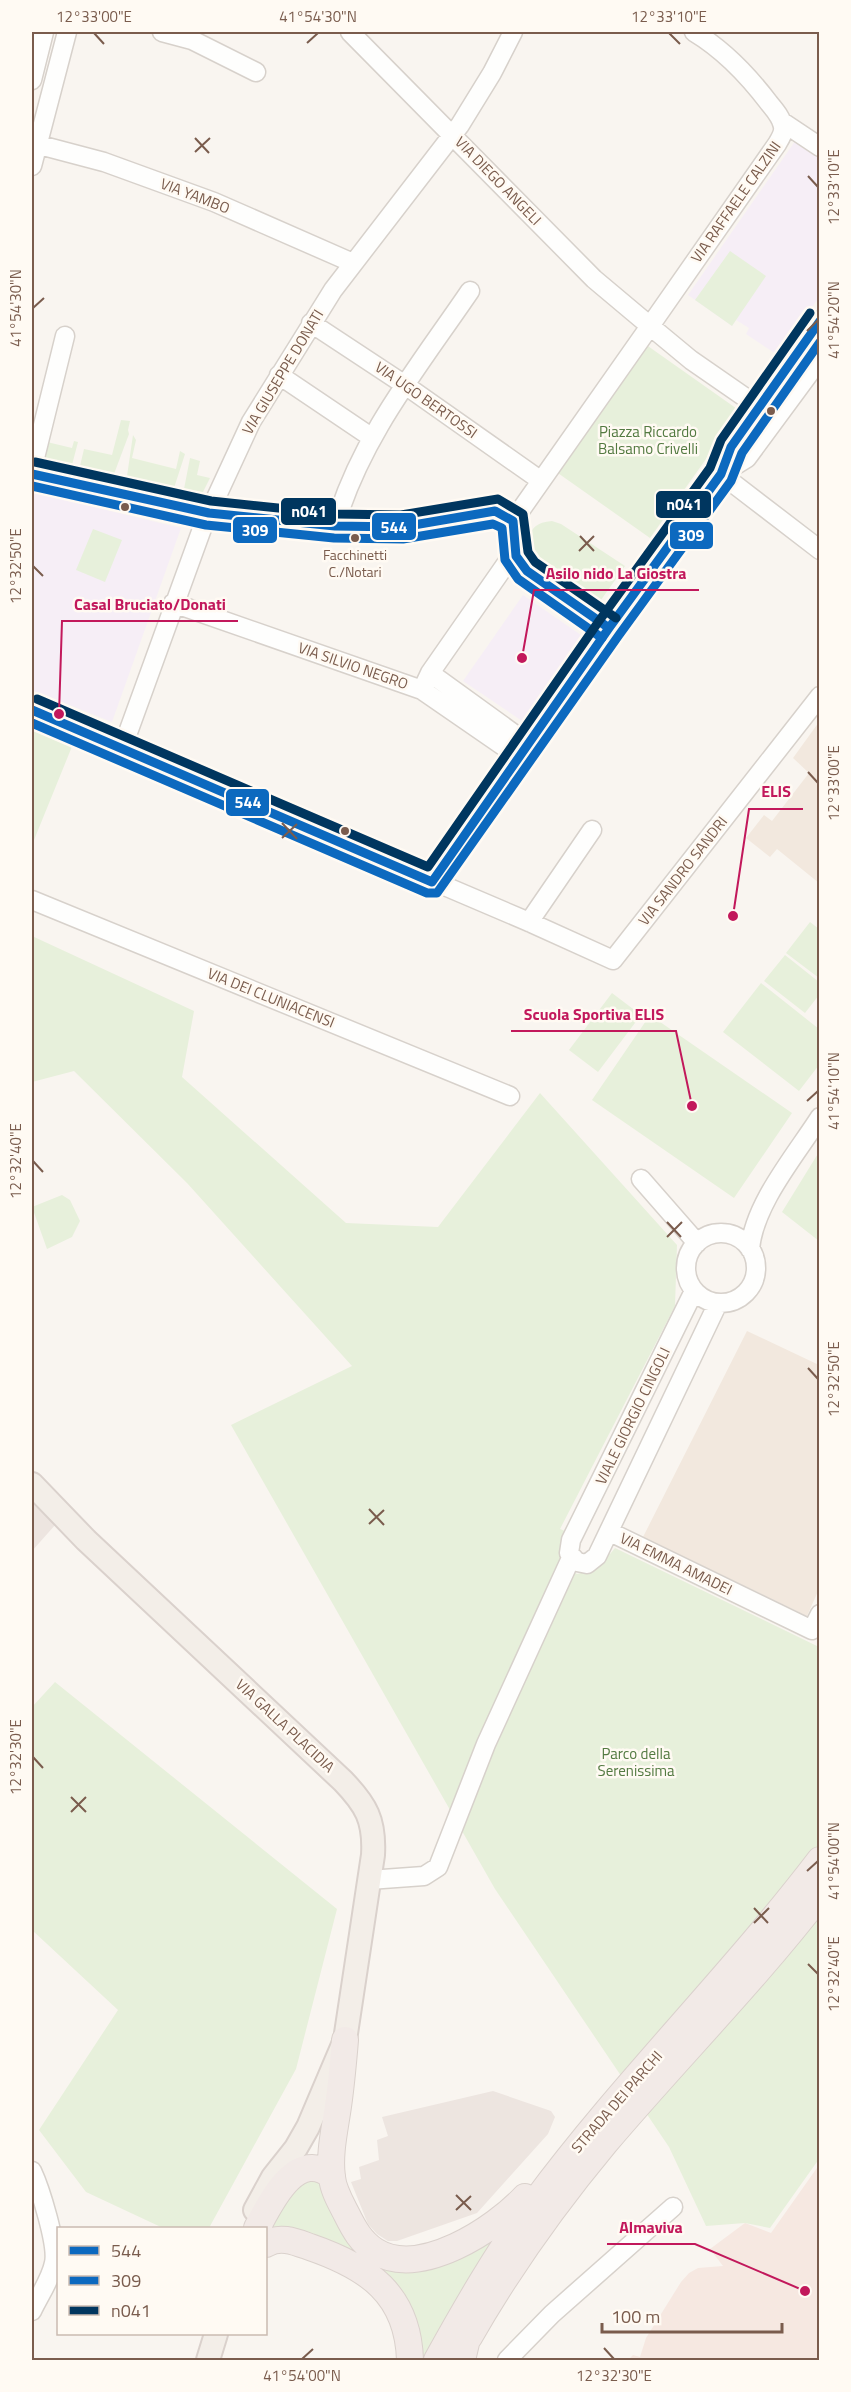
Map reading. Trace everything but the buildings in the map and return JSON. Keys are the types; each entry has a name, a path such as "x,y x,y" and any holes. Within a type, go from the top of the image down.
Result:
{"highway":[{"name":"STRADA DEI PARCHI","path":"437,2361 473,2295 535,2202 589,2133 780,1912 819,1860"},
{"name":"STRADA DEI PARCHI","path":"461,2355 518,2260 582,2171 753,1977 819,1895"},
{"path":"345,2040 334,2136 332,2176 336,2192 354,2229 366,2244 389,2257 418,2258 463,2242 501,2219 589,2133"},
{"path":"258,2227 279,2190 290,2177 303,2170 316,2168 332,2176"},
{"path":"267,2244 282,2239 300,2243 349,2262 369,2275 385,2291 400,2314 407,2332 410,2361"}],"main road":[{"name":"VIA GALLA PLACIDIA","path":"32,1484 86,1540 286,1726 358,1797 367,1810 372,1826 374,1845 345,2040 328,2085 308,2127 296,2148 273,2176 248,2227"},
{"path":"197,2361 205,2335"},
{"path":"208,2361 216,2335"}],"street":[{"path":"32,80 44,32"},
{"path":"32,166 34,144 68,32"},
{"path":"162,32 192,40 256,72"},
{"name":"VIA DIEGO ANGELI","path":"350,32 594,279 650,326"},
{"name":"VIA GIUSEPPE DONATI","path":"122,748 173,603 209,513 251,422 311,323 353,263 453,135 492,73 513,32"},
{"name":"VIA RAFFAELE CALZINI","path":"650,326 777,144 783,130 781,121 758,88 720,49 694,32"},
{"path":"781,121 819,147"},
{"name":"VIA YAMBO","path":"34,144 104,162 214,202 353,263"},
{"path":"335,526 346,490 371,437 471,291"},
{"path":"432,882 609,628 722,474 731,447 819,320"},
{"name":"VIA UGO BERTOSSI","path":"311,323 405,385 540,480"},
{"path":"609,628 533,577 520,563 515,551 513,521 540,480 650,326 691,360 759,407"},
{"path":"65,336 32,472 209,513 335,526 410,526 492,510 513,521"},
{"path":"722,474 747,458 819,359"},
{"path":"279,375 371,437"},
{"path":"722,474 819,550"},
{"path":"422,690 430,673 515,551"},
{"name":"VIA SILVIO NEGRO","path":"173,603 422,690 523,750"},
{"name":"VIA SILVIO NEGRO","path":"430,673 523,750"},
{"name":"VIA SANDRO SANDRI","path":"529,922 613,960 819,696"},
{"path":"32,710 529,922 592,830"},
{"name":"VIA DEI CLUNIACENSI","path":"32,900 510,1096"},
{"path":"750,1250 744,1243 729,1235 707,1236 697,1243 687,1261 688,1282 694,1291 709,1301 717,1303 737,1299 751,1285 755,1266 750,1250 751,1235 758,1214 819,1117"},
{"path":"641,1179 697,1243"},
{"path":"729,1235 758,1214"},
{"name":"VIALE GIORGIO CINGOLI","path":"369,1880 424,1876 438,1867 488,1738 571,1549 694,1291"},
{"path":"610,1532 717,1303"},
{"path":"641,1398 667,1411"},
{"name":"VIA EMMA AMADEI","path":"571,1549 583,1564 591,1561 597,1556 610,1532 817,1620"},
{"path":"32,2171 43,2202 55,2256 51,2271 32,2311"},
{"path":"507,2361 558,2308 673,2207"}],"shaded area":[{"path":"798,137 819,152 819,297 779,356 746,334 749,328 736,320 732,326 688,295"},
{"path":"32,492 181,528 112,722 32,690"},
{"path":"523,595 581,635 522,721 463,681"},
{"path":"819,722 819,883 777,849 770,857 746,838 764,815 772,821 809,773 793,758"},
{"path":"747,1331 819,1365 819,1589 807,1616 643,1537"},
{"path":"32,1499 56,1524 32,1551"},
{"path":"493,2091 551,2111 555,2117 548,2134 477,2213 397,2241 388,2241 377,2234 368,2224 351,2182 361,2179 359,2167 379,2160 377,2140 388,2136 382,2117"},
{"path":"819,2165 819,2360 628,2360 633,2355 640,2357 646,2338 689,2273 698,2268 723,2266 710,2249 745,2223 771,2233"}],"green space":[{"path":"730,251 766,276 732,326 695,300"},
{"name":"Piazza Riccardo Balsamo Crivelli","path":"645,344 740,411 650,538 555,471"},
{"path":"121,420 130,421 129,434 114,474 80,466 84,449 112,455"},
{"path":"133,435 136,440 132,458 176,469 180,451 185,454 174,488 127,476"},
{"path":"74,441 78,442 72,465 43,457 47,442 72,448"},
{"path":"190,458 200,461 197,475 210,478 202,494 184,489"},
{"path":"552,521 561,524 625,566 601,600 539,559 534,552 530,534 537,525"},
{"path":"93,529 122,540 105,582 76,570"},
{"path":"32,726 73,744 32,845"},
{"path":"810,922 819,929 819,978 786,953"},
{"name":"Parco della Serenissima","path":"32,936 194,1011 182,1077 346,1223 438,1227 540,1093 677,1245 675,1306 560,1529 565,1531 561,1544 561,1556 566,1565 577,1574 594,1570 606,1552 610,1554 615,1548 819,1647 819,2159 770,2228 745,2223 706,2226 669,2147 495,1889 231,1425 352,1366 187,1183 74,1071 32,1082"},
{"path":"785,955 819,982 819,995 805,1013 764,981"},
{"path":"761,983 819,1029 819,1065 799,1091 723,1032"},
{"path":"612,993 641,1015 598,1072 569,1050"},
{"path":"650,1015 792,1113 734,1198 592,1100"},
{"path":"819,1152 819,1241 782,1212"},
{"path":"62,1195 70,1200 80,1221 72,1237 47,1249 32,1207"},
{"path":"55,1682 337,1909 296,2069 210,2227 161,2227 86,2192 39,2130 118,2010 32,1930 32,1707"},
{"path":"322,2181 369,2255 499,2232 423,2360 418,2360 402,2299 271,2231 281,2206 291,2192 305,2182"}],"transit line":[{"name":"n041","path":"37,699 428,867 599,621 710,468 721,440 810,313"},
{"name":"544","path":"32,710 432,882 609,628 721,474 731,447 820,321"},
{"name":"309","path":"32,723 427,893 437,893 731,481 742,453 820,342"},
{"name":"n041","path":"35,462 211,501 336,514 401,515 498,499 523,514 528,552 535,562 616,618"},
{"name":"544","path":"32,474 209,513 335,526 402,527 495,511 513,521 516,556 527,571 609,628"},
{"name":"309","path":"32,486 206,525 334,538 403,539 493,524 502,528 505,560 518,579 602,638"}],"place":[{"name":"Facchinetti C./Notari","path":"355,538"},
{"name":"Asilo nido La Giostra","path":"522,658"},
{"name":"Casal Bruciato/Donati","path":"59,714"},
{"name":"ELIS","path":"733,916"},
{"name":"Scuola Sportiva ELIS","path":"692,1106"},
{"name":"Almaviva","path":"805,2291"}]}
